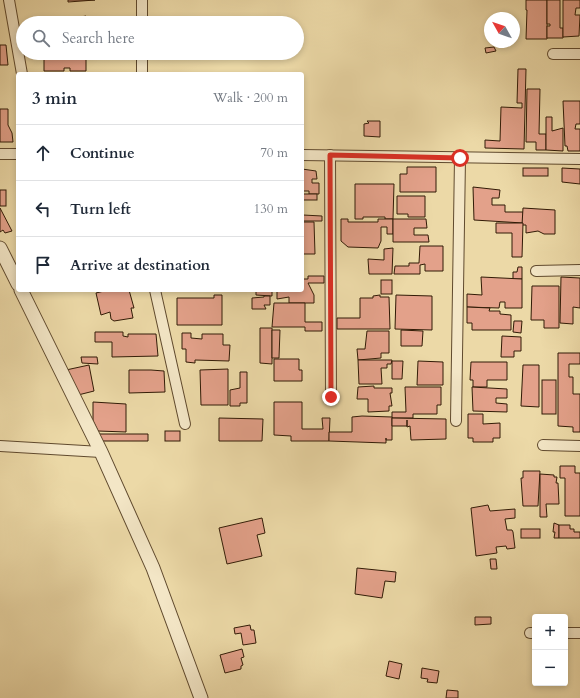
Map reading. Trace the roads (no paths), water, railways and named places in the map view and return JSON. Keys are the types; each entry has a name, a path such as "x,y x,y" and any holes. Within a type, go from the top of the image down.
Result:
{"street":[{"path":"9,0 16,40"},
{"path":"142,0 142,16"},
{"path":"554,54 580,54"},
{"path":"20,60 22,72"},
{"path":"142,60 142,72"},
{"path":"0,154 16,154"},
{"path":"304,155 580,159"},
{"path":"330,155 331,397"},
{"path":"456,421 460,158"},
{"path":"0,248 16,280"},
{"path":"536,271 580,270"},
{"path":"22,292 101,452 153,568 201,698"},
{"path":"155,292 186,424"},
{"path":"542,445 580,446"},
{"path":"0,446 101,452"},
{"path":"568,633 580,633"}]}
